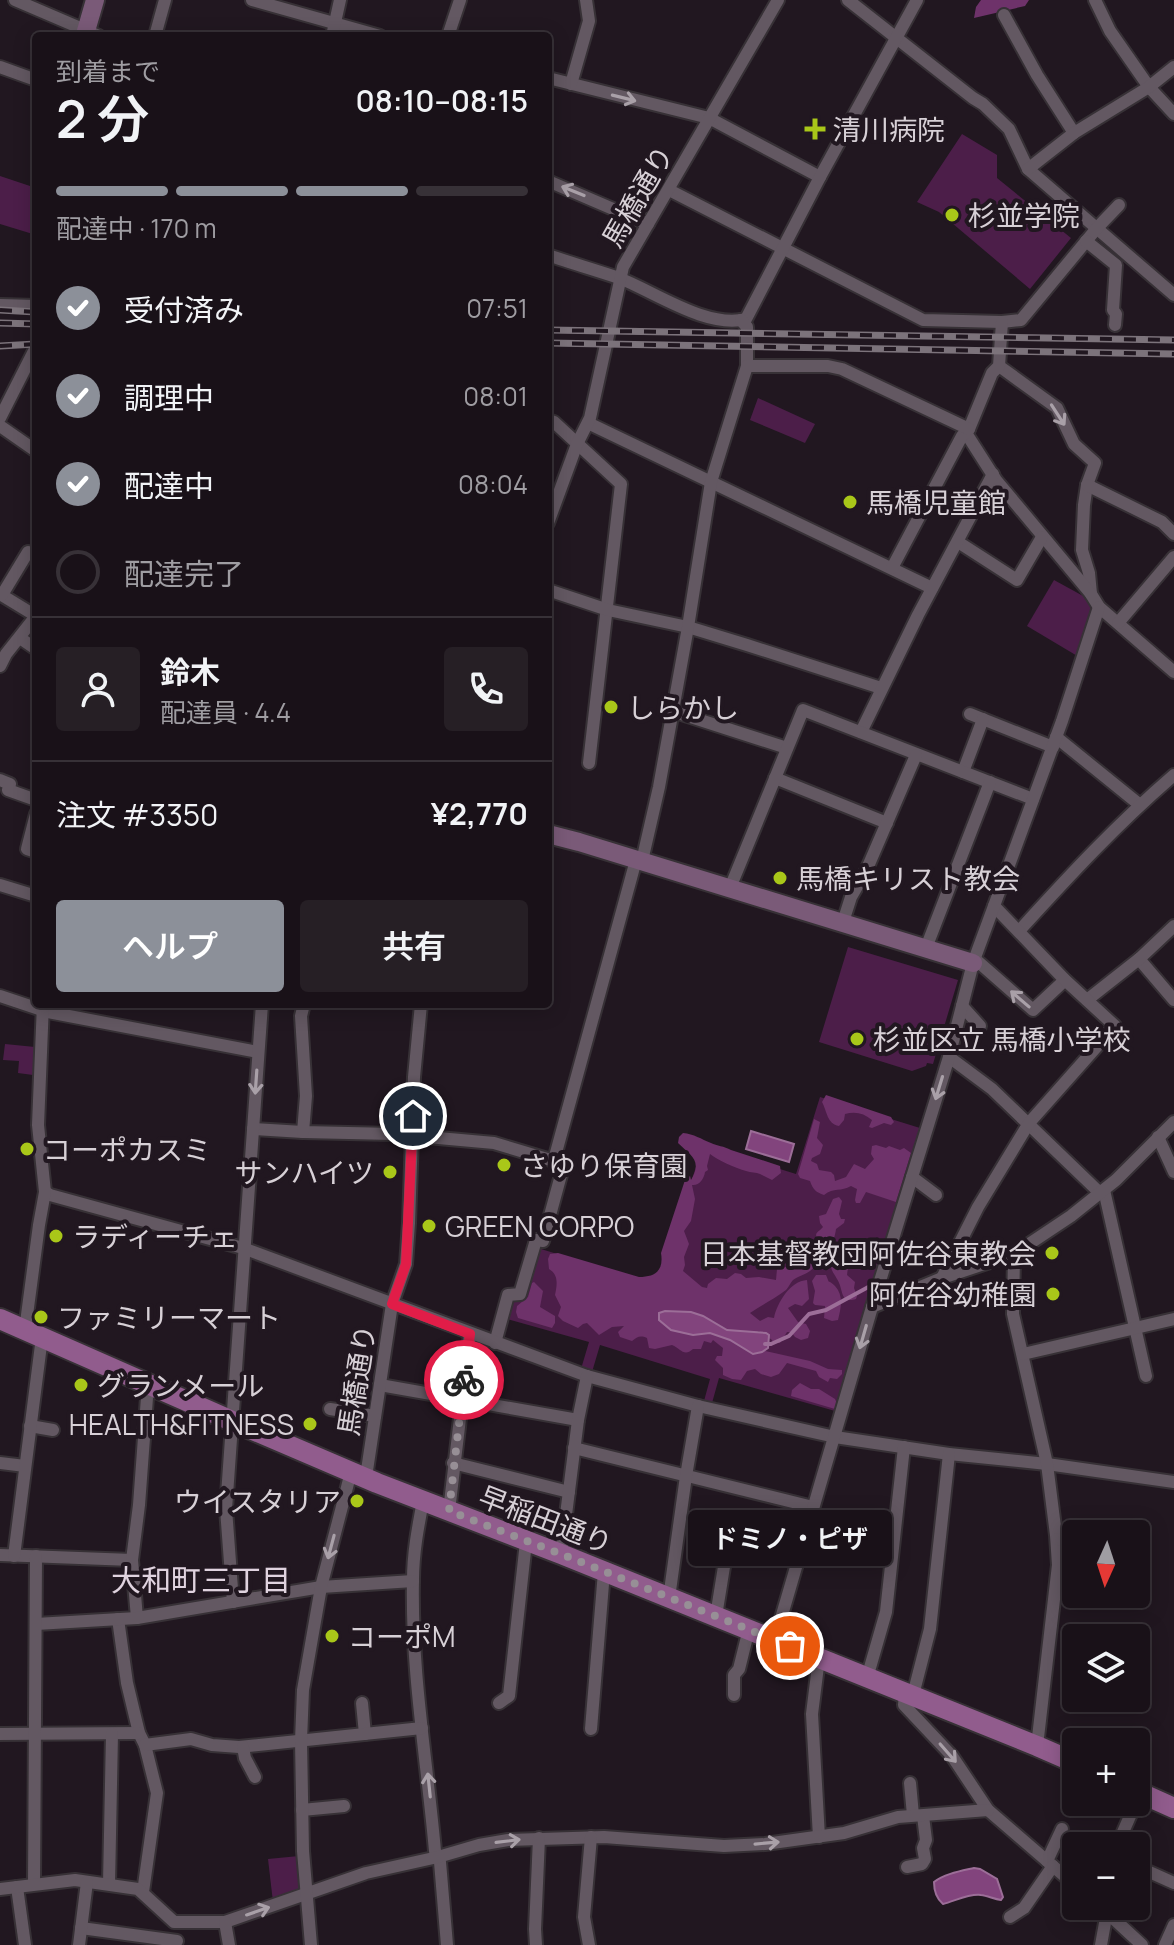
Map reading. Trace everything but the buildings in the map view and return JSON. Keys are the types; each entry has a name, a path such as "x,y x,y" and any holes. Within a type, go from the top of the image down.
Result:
{"main road":[{"name":"早稲田通り","path":"0,1319 358,1475 775,1639 1062,1757"},
{"path":"1150,1797 1174,1808"}],"street":[{"path":"15,0 86,32"},
{"path":"90,32 95,0"},
{"path":"156,32 165,0"},
{"path":"252,0 333,30 340,0"},
{"path":"449,32 460,0"},
{"path":"571,84 589,21 586,0"},
{"name":"馬橋通り","path":"552,512 588,423 623,267 778,0"},
{"path":"849,0 1004,122 1028,169 1174,295"},
{"path":"552,256 619,279 717,320 746,319 917,0"},
{"path":"1098,1 1101,15 1110,31 1149,87 1174,114"},
{"path":"1004,15 1074,133"},
{"path":"0,67 32,79"},
{"path":"1028,169 1074,133 1149,87 1174,67"},
{"path":"552,79 709,118 820,177"},
{"path":"552,183 648,224"},
{"path":"669,190 923,320 1021,320 1119,205"},
{"path":"1086,241 1116,265 1115,325"},
{"path":"0,305 32,306"},
{"path":"554,1160 659,787 711,482 747,366 747,327 741,320"},
{"path":"892,568 962,436 968,431 992,373 999,366 1002,322"},
{"path":"0,418 32,361"},
{"path":"747,366 828,366 842,369 968,431 993,474 1099,607 1174,671"},
{"path":"999,366 1057,408 1074,444 1095,463 1084,505 1082,550 1091,594"},
{"path":"552,421 621,484 589,763"},
{"path":"588,423 932,588"},
{"path":"0,426 32,448"},
{"path":"861,732 993,474"},
{"path":"1087,485 1162,522 1174,534"},
{"path":"958,542 1017,580 1042,537"},
{"path":"32,564 25,556 1,595 32,614"},
{"path":"1118,623 1174,557"},
{"path":"552,591 608,610 688,627 881,688"},
{"path":"775,1639 949,1057 974,961 1054,742 1099,607"},
{"path":"0,666 32,622"},
{"path":"20,638 32,646"},
{"path":"730,888 803,710 1033,799"},
{"path":"672,711 787,748"},
{"path":"963,772 976,716 1054,742 1140,805"},
{"path":"843,922 851,897 866,871 916,755"},
{"path":"1019,931 1080,864 1174,775"},
{"path":"775,778 887,823"},
{"path":"0,780 10,784 8,790 32,799"},
{"path":"926,948 990,782"},
{"path":"32,830 27,849 32,851"},
{"path":"552,835 974,961 1033,1010 1065,980"},
{"path":"0,885 32,895"},
{"path":"942,1278 978,1207 1029,1123 1115,1026 1065,980 994,906"},
{"path":"1087,1000 1139,959 1174,926"},
{"path":"1139,959 1174,1000"},
{"path":"0,996 32,1004"},
{"path":"962,1006 980,1026"},
{"path":"14,1556 30,1426 39,1225 45,1192 38,1125 42,1008"},
{"path":"47,1008 258,1052"},
{"path":"233,1602 226,1509 262,1008"},
{"path":"303,1008 306,1096 303,1132"},
{"name":"馬橋通り","path":"311,1945 302,1810 303,1690 321,1587 375,1416 392,1304 406,1264 414,1077 421,1008"},
{"path":"949,1057 992,1089 1102,1191 1146,1376"},
{"path":"872,1307 942,1278 1014,1254 1071,1216 1116,1180 1174,1122"},
{"path":"253,1129 494,1143 564,1164 543,1241 536,1240 520,1294 508,1295 495,1343"},
{"path":"1158,1137 1174,1172"},
{"path":"912,1177 936,1195"},
{"path":"45,1192 243,1248 587,1376 698,1406 835,1437 1174,1482"},
{"path":"1014,1254 1013,1314 1047,1464 1057,1539 1058,1565 1037,1746"},
{"path":"1023,1354 1174,1319"},
{"path":"449,1511 470,1334"},
{"path":"561,1554 578,1420 587,1376"},
{"path":"137,1618 132,1560 148,1384"},
{"path":"380,1385 578,1420"},
{"path":"669,1598 698,1406"},
{"path":"330,1409 375,1416"},
{"path":"30,1426 53,1430"},
{"path":"867,1678 886,1612 904,1447"},
{"path":"574,1448 813,1507"},
{"path":"949,1454 930,1629 904,1705 952,1756 988,1810 1062,1874"},
{"path":"0,1463 25,1466"},
{"path":"453,1463 569,1492"},
{"path":"423,1501 413,1581 415,1644 447,1945"},
{"path":"1057,1539 1062,1540"},
{"path":"499,1703 509,1696 526,1542"},
{"path":"716,1616 728,1542"},
{"path":"0,1555 132,1560"},
{"path":"34,1884 36,1556"},
{"path":"591,1729 604,1572"},
{"path":"36,1624 137,1618 321,1587 413,1581"},
{"path":"118,1619 127,1683 157,1793 143,1892"},
{"path":"734,1695 734,1675 739,1669 749,1629"},
{"path":"819,1658 812,1714 819,1837"},
{"path":"362,1703 365,1734"},
{"path":"0,1734 112,1734 142,1739 191,1739 212,1745 243,1747 422,1728"},
{"path":"109,1884 112,1734"},
{"path":"243,1747 255,1777"},
{"path":"907,1867 922,1864 926,1840 910,1783"},
{"path":"302,1810 344,1806"},
{"path":"174,1922 225,1922 366,1873 479,1845 539,1838 591,1837 724,1846 765,1844 853,1831 898,1817 988,1810"},
{"path":"1010,1917 1024,1908 1050,1864 1062,1829"},
{"path":"589,1945 584,1917 591,1837"},
{"path":"536,1945 539,1838"},
{"path":"1150,1872 1174,1883"},
{"path":"0,1889 75,1880 138,1889 174,1922 177,1943 81,1928"},
{"path":"79,1945 87,1882"},
{"path":"17,1887 25,1945"},
{"path":"1101,1945 1103,1920"},
{"path":"1116,1920 1142,1945"},
{"path":"225,1922 229,1945"},
{"path":"1165,1945 1174,1925"}],"shaded area":[{"path":"981,0 1029,0 1025,6 974,18"},
{"path":"962,134 997,155 997,178 1071,238 1030,289 939,212 917,202"},
{"path":"0,176 32,187 32,234 0,224"},
{"path":"758,398 815,424 805,443 750,420"},
{"path":"1054,580 1085,597 1095,612 1079,657 1027,626"},
{"path":"848,947 958,980 933,1064 927,1063 912,1071 819,1042"},
{"path":"5,1044 35,1047 33,1075 18,1073 19,1061 3,1060"},
{"path":"826,1095 891,1117 894,1122 872,1128 869,1127 872,1120 852,1113 845,1114 839,1126 835,1125 822,1102"},
{"path":"820,1097 920,1128 835,1411 719,1378 712,1403 704,1401 710,1379 600,1345 592,1372 581,1369 589,1342 507,1319 512,1302 525,1297 541,1249 658,1285 703,1145 796,1174"},
{"path":"814,1119 820,1122 817,1138 823,1145 820,1154 811,1161 817,1164 819,1170 831,1172 835,1181 846,1177 854,1164 865,1169 874,1159 872,1146 904,1148 911,1153 896,1202 866,1192 860,1203 856,1203 857,1189 851,1186 824,1195 812,1187 810,1181 800,1178 798,1174"},
{"path":"751,1131 794,1144 789,1162 746,1149"},
{"path":"683,1133 780,1166 781,1173 772,1180 732,1166 710,1154 704,1177 701,1182 692,1185 695,1199 691,1221 684,1231 689,1244 683,1271 702,1287 707,1288 716,1278 727,1279 735,1273 746,1278 776,1280 777,1269 789,1266 810,1247 823,1247 825,1241 816,1237 823,1227 819,1216 826,1214 833,1199 839,1197 842,1201 839,1214 841,1219 845,1219 844,1223 836,1229 815,1266 793,1280 786,1290 750,1313 760,1321 774,1318 785,1294 795,1284 807,1280 809,1299 802,1306 795,1304 788,1308 798,1322 806,1324 810,1331 808,1338 801,1340 787,1332 780,1343 774,1343 759,1331 748,1335 738,1334 717,1326 717,1323 706,1329 757,1349 842,1370 837,1379 830,1378 828,1382 816,1371 787,1363 779,1374 771,1377 755,1369 747,1371 741,1380 732,1379 723,1375 723,1368 715,1360 717,1356 722,1356 723,1348 713,1340 711,1343 704,1341 701,1349 687,1352 672,1345 655,1349 649,1348 645,1337 632,1341 620,1337 618,1332 624,1326 612,1327 599,1335 587,1323 578,1328 558,1316 561,1307 555,1295 556,1277 549,1269 550,1254 558,1253 639,1277 650,1276 660,1269 661,1253 685,1180 690,1176 691,1180 696,1167 694,1158 678,1143"},
{"path":"843,1263 848,1267 847,1275 855,1282 856,1299 844,1298 831,1269"},
{"path":"816,1275 826,1275 840,1294 838,1320 824,1318 825,1306 813,1303 815,1291 812,1281"},
{"path":"534,1282 543,1291 540,1307 555,1316 552,1328 518,1318 517,1306 528,1297"},
{"path":"691,1312 727,1330 766,1333 769,1335 768,1348 753,1354 730,1340 710,1333 693,1335 671,1330 659,1320 659,1313"},
{"path":"800,1383 811,1389 819,1389 835,1399 838,1406 835,1409 791,1396 792,1390"},
{"path":"299,1856 301,1889 273,1902 268,1859"},
{"path":"974,1868 997,1879 1003,1897 1001,1900 977,1895 943,1904 936,1894 934,1882"}],"waterway":[{"path":"765,1344 789,1336 809,1314 826,1310 872,1285"}],"railway":[{"path":"0,310 32,312"},
{"path":"0,323 32,324"},
{"path":"552,330 1174,340"},
{"path":"552,343 1174,354"},
{"path":"0,346 32,344"}],"way so far":[{"path":"464,1380 449,1511 790,1646"}],"place":[{"name":"清川病院","path":"815,129"},
{"name":"杉並学院","path":"952,215"},
{"name":"馬橋児童館","path":"850,502"},
{"name":"しらかし","path":"611,707"},
{"name":"馬橋キリスト教会","path":"780,878"},
{"name":"杉並区立 馬橋小学校","path":"857,1039"},
{"name":"コーポカスミ","path":"27,1149"},
{"name":"さゆり保育園","path":"504,1165"},
{"name":"サンハイツ","path":"390,1172"},
{"name":"GREEN CORPO","path":"429,1226"},
{"name":"ラディーチェ","path":"56,1236"},
{"name":"日本基督教団阿佐谷東教会","path":"1052,1253"},
{"name":"阿佐谷幼稚園","path":"1053,1294"},
{"name":"ファミリーマート","path":"41,1317"},
{"name":"グランメール","path":"81,1385"},
{"name":"HEALTH&FITNESS","path":"310,1424"},
{"name":"ウイスタリア","path":"357,1501"},
{"name":"コーポM","path":"332,1636"},
{"name":"ドミノ・ピザ","path":"790,1646"}],"district":[{"name":"大和町三丁目","path":"201,1579"}],"route":[{"path":"413,1116 406,1264 392,1304 470,1334 464,1380"}]}
